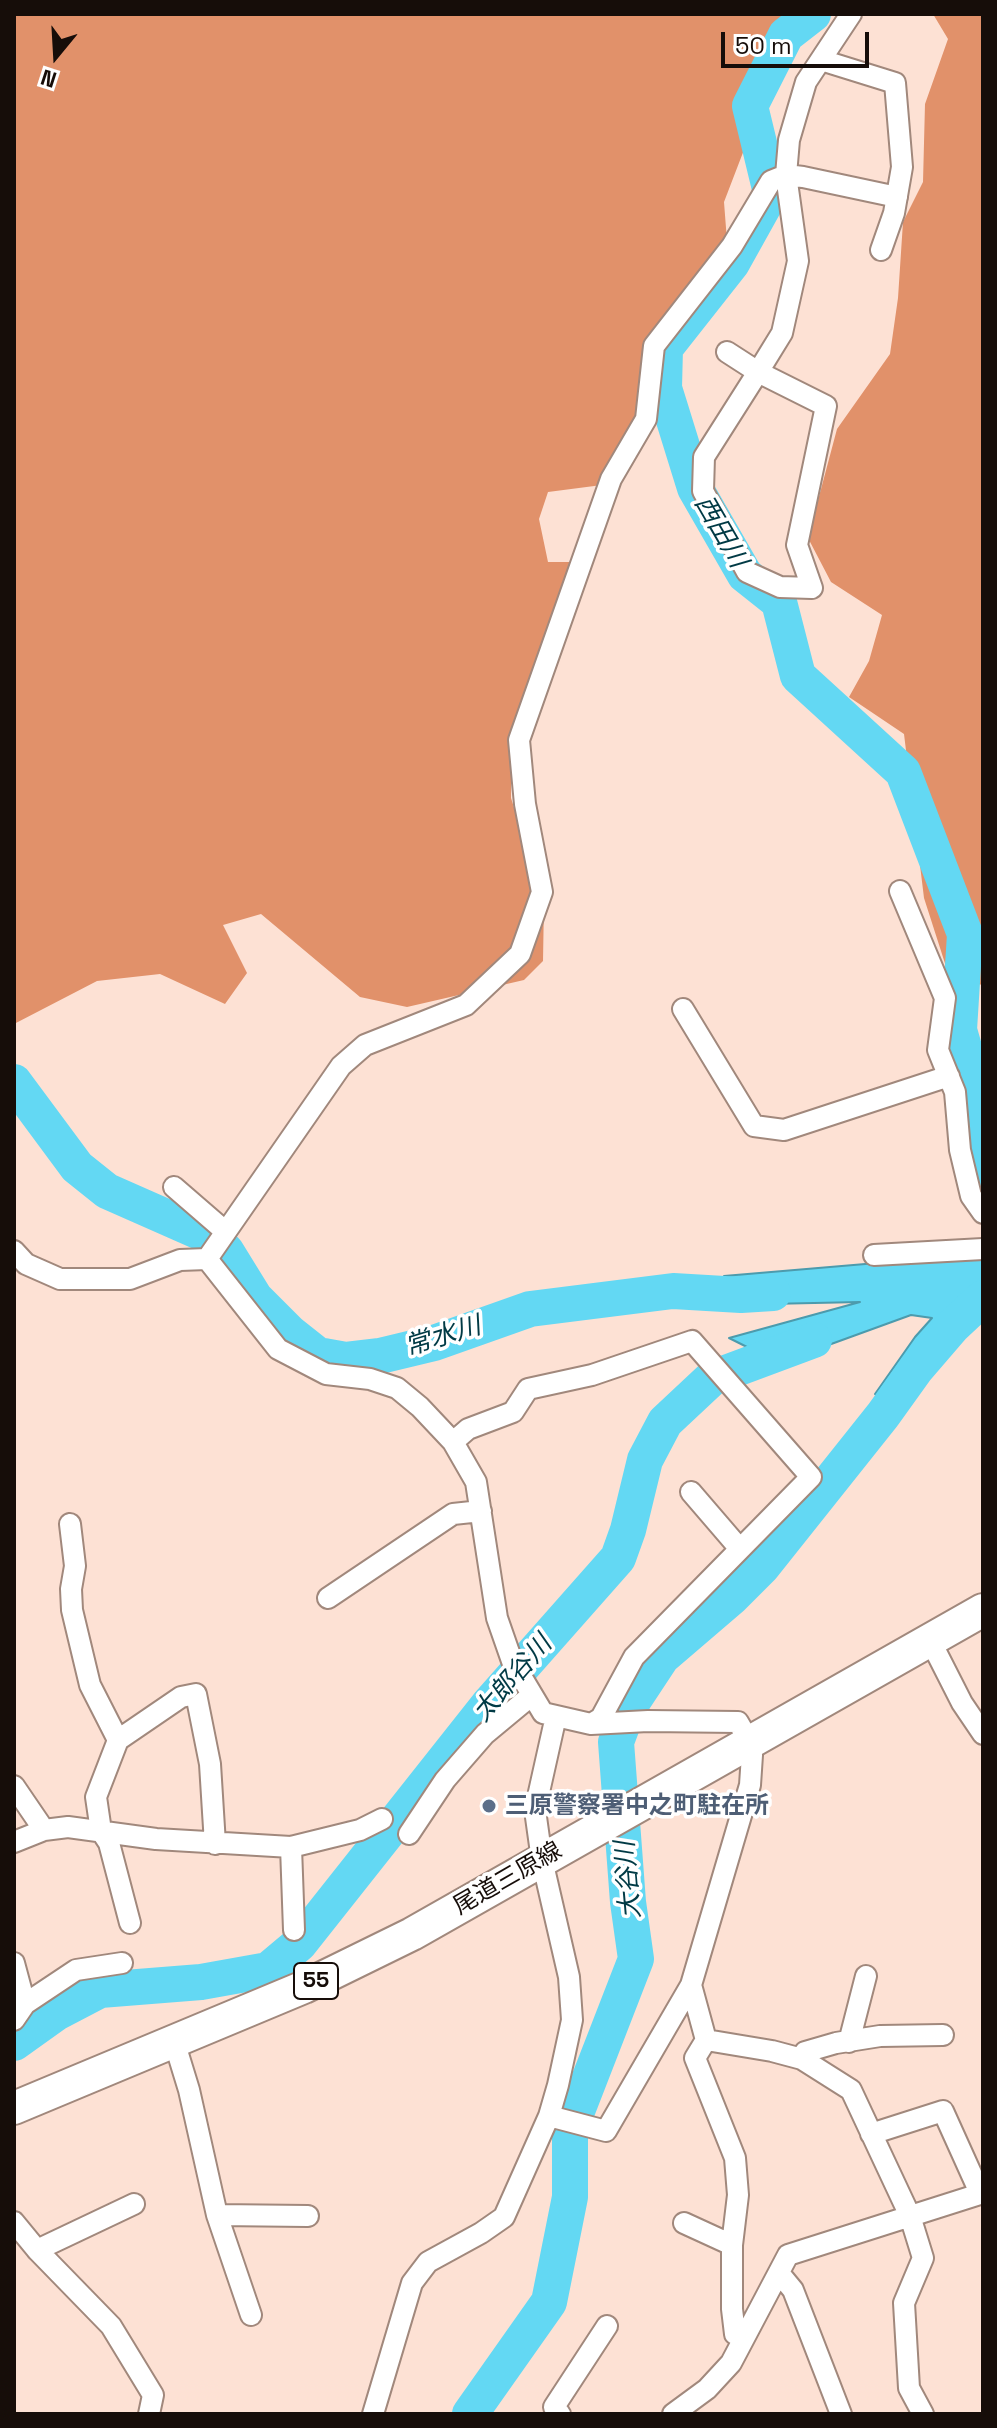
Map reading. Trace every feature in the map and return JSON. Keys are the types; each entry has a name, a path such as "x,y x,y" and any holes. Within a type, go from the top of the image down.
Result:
{"main road":[{"name":"尾道三原線","path":"14,2108 304,1987 399,1941 983,1610"}],"street":[{"path":"727,352 758,372 826,406 797,545 812,588 780,587 747,572 703,491 704,457 758,372 782,333 798,261 786,175 789,140 806,82 851,14"},
{"path":"821,60 895,83 902,167 897,197 881,250"},
{"path":"207,1259 341,1066 365,1045 466,1005 520,954 542,892 525,804 519,740 611,479 646,419 654,346 732,246 771,181 786,175 897,197"},
{"path":"900,891 945,998 938,1050 955,1092 960,1150 971,1196 983,1213"},
{"path":"683,1009 754,1126 784,1130 949,1076"},
{"path":"174,1187 226,1232"},
{"path":"874,1255 983,1249"},
{"path":"14,1251 26,1264 60,1279 130,1279 180,1260 207,1259"},
{"path":"207,1259 278,1349 326,1374 370,1379 397,1388 453,1442 476,1482 497,1618 512,1661 543,1713 591,1724 738,1722 749,1741 752,1755 750,1785 691,1985 606,2131 549,2116"},
{"path":"453,1442 468,1429 513,1412 528,1389 592,1375 692,1341 811,1477 634,1657 601,1718 591,1724"},
{"path":"691,1492 740,1549"},
{"path":"328,1598 453,1514 481,1511"},
{"path":"70,1524 75,1566 71,1589 72,1610 90,1685 118,1740"},
{"path":"930,1640 962,1703 983,1734"},
{"path":"409,1834 445,1780 529,1690"},
{"path":"130,1923 109,1843 101,1831 96,1797 118,1740 181,1697 196,1694 210,1764 215,1844"},
{"path":"373,2414 412,2283 428,2262 504,2217 549,2116 567,2049 572,2020 569,1977 542,1860 535,1810 556,1716"},
{"path":"14,1786 44,1830"},
{"path":"14,1842 44,1830 68,1827 215,1844 291,1847 360,1830 382,1819"},
{"path":"291,1847 294,1930"},
{"path":"14,1963 20,2012 76,1970 122,1963"},
{"path":"849,2042 866,1976"},
{"path":"691,1985 706,2040 695,2058 735,2158 738,2195 732,2245 735,2334 744,2338"},
{"path":"802,2059 805,2052 880,2036 943,2035"},
{"path":"706,2040 802,2059 851,2090 910,2216 923,2258 904,2303 909,2388 923,2414"},
{"path":"174,2041 189,2090 217,2215 251,2315"},
{"path":"673,2414 707,2389 731,2363 788,2255 982,2193 943,2111 871,2134"},
{"path":"37,2250 134,2204"},
{"path":"217,2215 308,2216"},
{"path":"14,2222 111,2326 153,2395 149,2414"},
{"path":"684,2223 732,2245"},
{"path":"779,2273 793,2290 841,2414"},
{"path":"560,2414 554,2407 607,2326"}],"shaded area":[{"path":"14,14 800,14 781,27 741,107 747,142 724,202 727,241 651,343 638,412 602,485 548,492 539,519 548,562 572,562 511,733 511,798 544,902 543,961 524,980 407,1007 360,997 261,914 223,925 247,973 225,1004 160,974 97,981 14,1024"},
{"path":"933,14 983,14 983,985 950,979 924,898 904,734 849,697 869,661 882,615 831,582 808,538 837,429 890,354 898,298 903,222 923,182 925,104 948,39"}],"water":[{"path":"965,1131 983,1140 983,1190 977,1180"},
{"path":"983,1254 983,1322 975,1324 948,1344 897,1405 875,1394 932,1318 911,1315 779,1363 729,1338 860,1302 722,1305 724,1276"}],"waterway":[{"name":"西田川","path":"813,14 786,35 750,106 771,193 732,263 665,348 664,388 695,488 745,575 779,602 798,676 903,772 965,934 959,1030 973,1079 970,1129 983,1174"},
{"name":"常水川","path":"14,1082 77,1167 107,1191 209,1236 226,1251 255,1298 289,1332 318,1355 346,1360 380,1356 434,1343 530,1309 673,1291 741,1295 773,1293"},
{"name":"大谷川","path":"470,2414 549,2302 570,2197 570,2129 636,1959 628,1902 616,1742 629,1707 662,1657 762,1567 916,1369 953,1326 983,1298"},
{"name":"太郎谷川","path":"14,2043 56,2013 100,1990 201,1982 268,1970 299,1944 489,1704 618,1558 645,1460 665,1422 712,1378 814,1340"}],"place":[{"name":"三原警察署中之町駐在所","path":"489,1806"}]}
